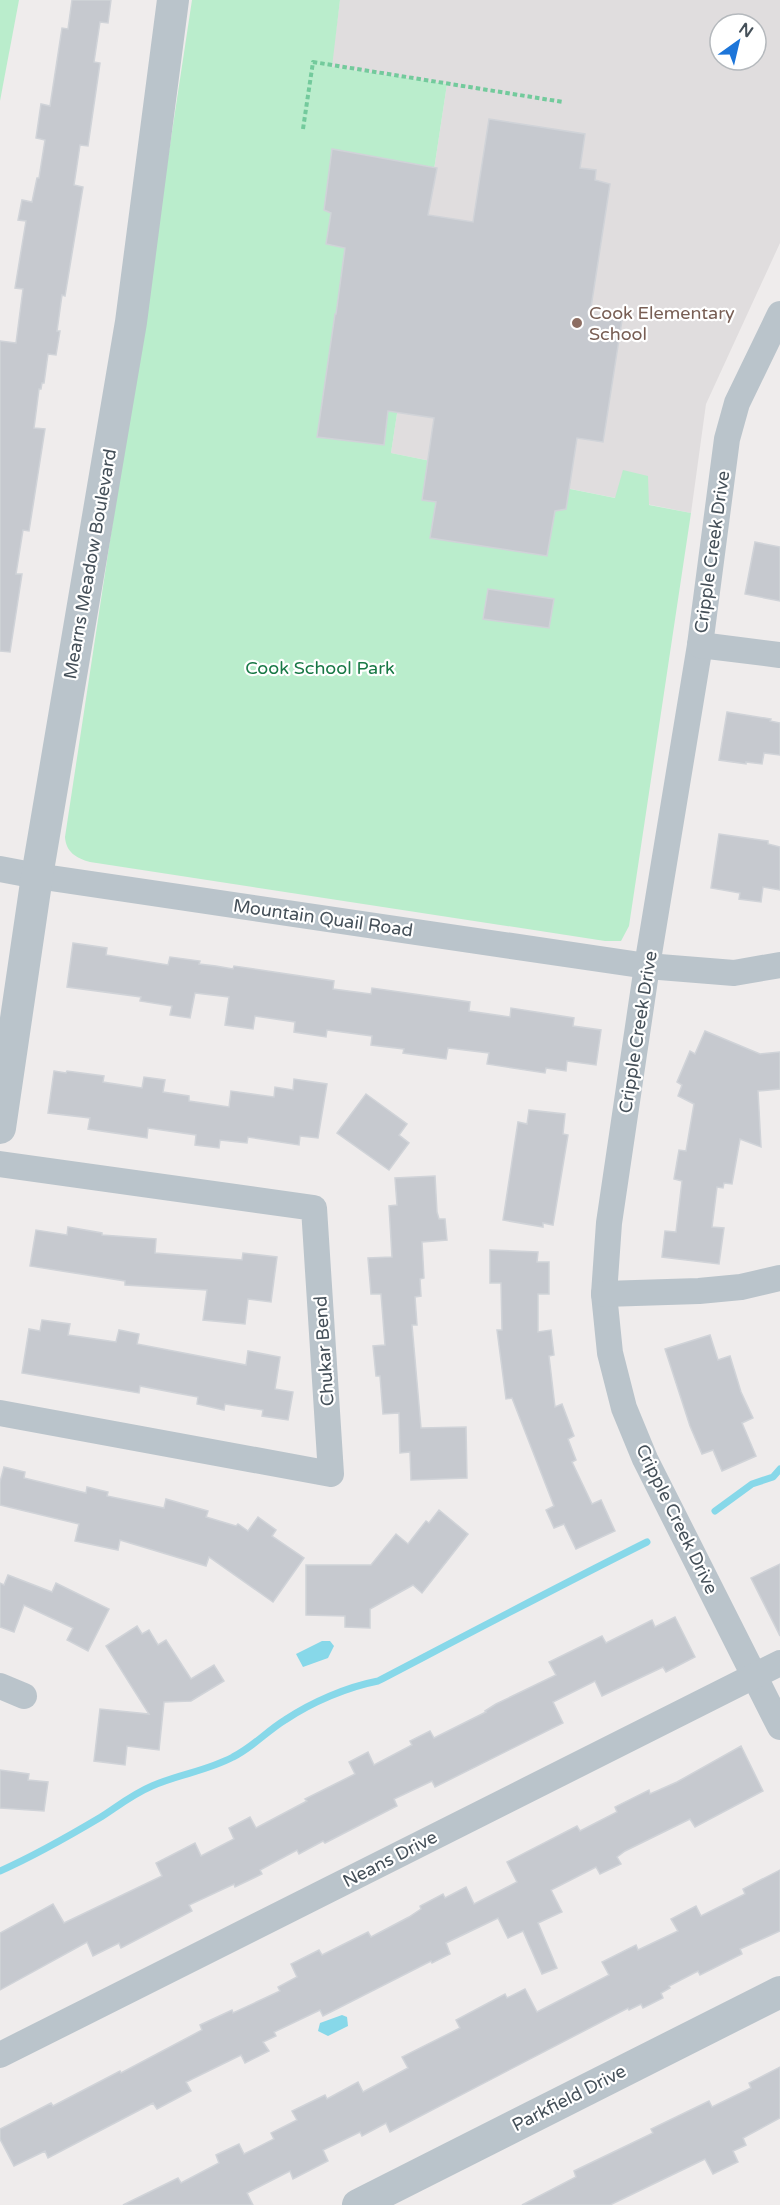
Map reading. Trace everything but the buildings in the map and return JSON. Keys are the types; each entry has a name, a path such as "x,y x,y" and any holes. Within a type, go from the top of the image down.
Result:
{"street":[{"name":"Mearns Meadow Boulevard","path":"0,1128 37,876 131,322 173,0"},
{"name":"Cripple Creek Drive","path":"780,314 737,403 727,440 700,645 647,966 609,1223 604,1294 610,1353 624,1408 645,1459 780,1727"},
{"path":"700,645 780,655"},
{"name":"Mountain Quail Road","path":"0,869 647,966 734,973 780,965"},
{"name":"Chukar Bend","path":"0,1164 315,1208 332,1474 0,1413"},
{"path":"604,1294 699,1291 741,1287 780,1278"},
{"name":"Neans Drive","path":"0,2055 780,1663"},
{"path":"0,1686 24,1696"},
{"name":"Parkfield Drive","path":"358,2205 780,1992"}],"path":[{"path":"303,129 313,62 563,102"}],"shaded area":[{"name":"Cook Elementary School","path":"340,0 780,0 780,243 706,404 691,513 391,453 447,84 331,67"}],"green space":[{"path":"0,0 19,0 0,101"},
{"name":"Cook School Park","path":"192,0 340,0 332,67 447,84 391,453 615,498 623,470 648,476 649,505 691,513 629,926 621,941 605,941 90,862 80,859 67,847 65,837"}],"water":[{"path":"322,1641 330,1641 334,1646 328,1658 303,1667 296,1654"},
{"path":"342,2015 347,2017 348,2026 328,2036 318,2031 320,2023"}],"waterway":[{"path":"715,1511 752,1484 773,1477 780,1469"},
{"path":"0,1871 64,1838 145,1789 233,1757 247,1749 278,1724 307,1707 342,1691 378,1681 647,1542"}],"place":[{"name":"Cook Elementary School","path":"577,323"}]}
